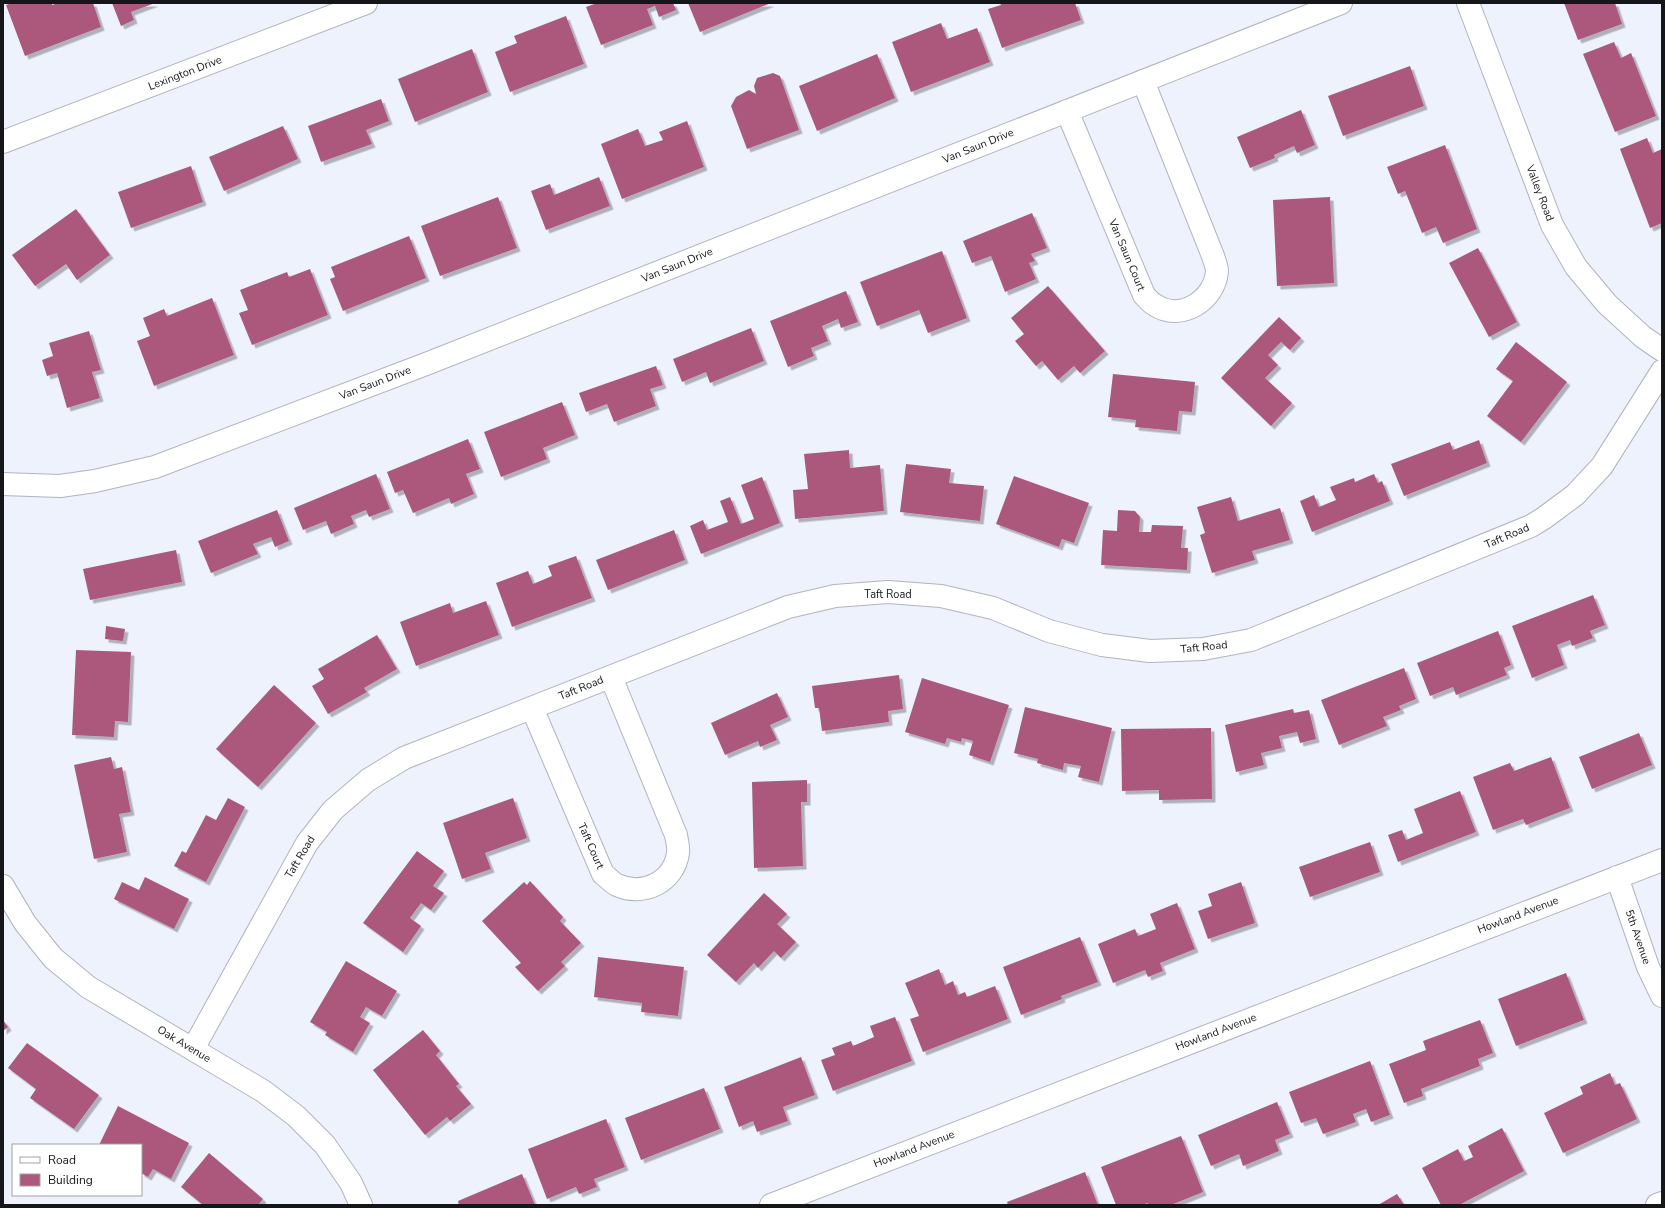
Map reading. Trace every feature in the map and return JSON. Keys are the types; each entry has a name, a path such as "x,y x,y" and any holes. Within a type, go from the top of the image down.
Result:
{"street":[{"name":"Lexington Drive","path":"3,142 366,3"},
{"name":"Van Saun Drive","path":"3,484 60,486 95,481 155,467 426,364 1341,3"},
{"name":"Valley Road","path":"1468,3 1552,225 1576,267 1607,304 1643,337 1662,350"},
{"name":"Van Saun Court","path":"1067,111 1144,295 1156,306 1172,311 1188,310 1203,302 1213,288 1217,270 1213,256 1143,81"},
{"name":"Taft Road","path":"193,1049 307,843 333,810 368,780 404,758 788,607 834,596 888,592 941,596 993,608 1049,631 1102,645 1150,651 1203,649 1251,640 1531,526 1544,518 1576,495 1602,466 1662,371"},
{"name":"Taft Court","path":"532,708 603,874 616,885 633,890 649,889 664,880 673,869 678,853 676,835 611,676"},
{"name":"Howland Avenue","path":"770,1205 1662,860"},
{"name":"5th Avenue","path":"1617,877 1648,967 1662,996"},
{"name":"Oak Avenue","path":"3,886 24,923 53,958 88,987 263,1091 296,1116 325,1145 351,1183 361,1205"},
{"path":"1657,1205 1662,1203"}],"building":[{"path":"12,3 52,3 52,5 58,3 93,3 101,27 25,56 6,5"},
{"path":"112,3 155,3 131,12 134,20 121,26"},
{"path":"597,3 673,3 676,10 659,17 655,6 647,9 653,25 601,45 586,7"},
{"path":"688,3 771,3 700,32"},
{"path":"1000,3 1075,3 1081,20 1002,48 988,9 1001,5"},
{"path":"1564,3 1615,3 1622,24 1578,40"},
{"path":"566,16 584,64 510,92 495,52 517,43 514,36"},
{"path":"941,23 947,39 977,28 990,62 911,92 892,42"},
{"path":"1614,42 1621,58 1631,53 1656,116 1615,132 1583,54"},
{"path":"472,49 488,92 415,122 398,79"},
{"path":"877,54 895,98 817,131 799,86"},
{"path":"1410,66 1424,106 1343,136 1328,96"},
{"path":"773,73 780,76 799,130 747,149 731,106 736,97 749,90 756,94 754,86 757,78"},
{"path":"381,99 389,121 366,130 372,144 321,162 308,126"},
{"path":"1301,110 1315,145 1297,153 1294,146 1274,155 1275,158 1250,168 1237,137"},
{"path":"687,121 704,167 622,199 601,144 638,129 645,146 663,140 659,132"},
{"path":"283,126 298,159 224,191 209,157"},
{"path":"1647,138 1653,153 1662,149 1662,223 1650,228 1620,149"},
{"path":"1445,145 1477,229 1443,243 1436,227 1422,233 1405,191 1398,194 1387,167"},
{"path":"191,166 203,202 131,228 118,192"},
{"path":"599,177 610,206 546,230 531,191 550,184 554,195"},
{"path":"498,197 517,248 440,276 421,226"},
{"path":"1330,197 1334,283 1277,286 1273,200"},
{"path":"76,209 110,255 77,280 66,264 35,286 12,255"},
{"path":"1032,213 1047,248 1031,254 1035,261 1029,263 1036,279 1005,292 991,256 972,263 963,241"},
{"path":"409,236 426,278 343,311 330,279 335,277 331,267"},
{"path":"1478,248 1517,322 1489,337 1449,263"},
{"path":"942,251 967,318 928,333 919,310 877,326 860,282"},
{"path":"310,269 328,315 252,345 239,313 248,310 240,290 287,272 289,277"},
{"path":"1048,286 1105,351 1080,373 1074,366 1058,380 1042,361 1036,366 1015,341 1024,334 1011,318"},
{"path":"846,291 858,322 841,328 838,319 822,326 828,341 811,348 814,356 788,367 770,321"},
{"path":"212,298 234,355 154,386 137,341 150,336 143,318 164,309 167,316"},
{"path":"1279,317 1301,338 1290,350 1281,342 1268,355 1278,365 1265,378 1292,403 1271,426 1221,378"},
{"path":"751,328 764,361 710,383 706,372 682,382 673,359"},
{"path":"89,331 101,370 92,372 100,398 67,408 57,373 47,376 42,360 53,356 49,343"},
{"path":"1516,342 1567,382 1521,442 1487,416 1513,381 1496,369"},
{"path":"656,366 663,385 650,389 656,406 614,422 607,404 586,412 579,393"},
{"path":"1113,374 1195,382 1192,412 1179,411 1177,431 1135,427 1136,420 1108,417"},
{"path":"562,402 575,435 543,448 547,459 501,477 484,432"},
{"path":"468,439 480,469 466,474 474,494 451,504 449,498 413,513 403,490 395,493 387,472"},
{"path":"1479,440 1487,463 1404,496 1391,464 1450,442 1453,450"},
{"path":"849,450 850,468 880,465 884,511 795,519 793,490 808,489 804,454"},
{"path":"906,464 951,469 949,483 984,486 980,521 900,512"},
{"path":"376,474 390,509 369,517 366,510 351,516 354,524 331,534 326,521 303,530 294,508"},
{"path":"1374,474 1378,483 1382,481 1390,501 1312,532 1300,501 1314,495 1319,507 1336,500 1330,487 1354,478 1355,482"},
{"path":"1014,476 1089,503 1074,543 1062,539 1059,547 996,524"},
{"path":"762,477 780,523 701,554 690,526 703,520 707,530 728,522 720,501 730,497 741,524 754,519 741,485"},
{"path":"1231,497 1238,521 1280,508 1290,540 1252,551 1255,560 1212,573 1200,535 1205,533 1197,507"},
{"path":"277,510 289,541 275,547 271,537 253,544 258,554 211,573 198,541"},
{"path":"1118,510 1135,511 1140,517 1139,532 1151,532 1152,525 1183,526 1181,548 1188,548 1187,570 1101,565 1103,530 1117,531"},
{"path":"674,530 685,560 608,590 596,560"},
{"path":"176,550 182,582 90,600 83,569"},
{"path":"576,556 592,598 512,627 496,583 528,571 533,584 552,576 548,566"},
{"path":"1593,595 1605,625 1590,631 1593,638 1572,646 1570,640 1557,645 1564,665 1532,678 1512,626"},
{"path":"486,601 499,635 416,666 400,622 450,603 453,613"},
{"path":"106,626 125,629 123,641 105,639"},
{"path":"1498,631 1511,665 1504,668 1507,675 1456,695 1453,687 1430,696 1417,663"},
{"path":"377,635 397,669 364,688 367,692 328,714 312,686 324,679 318,669"},
{"path":"76,650 131,652 128,722 115,721 114,737 72,735"},
{"path":"1404,668 1416,699 1399,706 1401,710 1383,717 1387,726 1339,745 1321,700"},
{"path":"899,675 903,709 888,711 889,722 822,731 819,708 815,708 812,686"},
{"path":"922,678 1009,705 990,762 969,755 973,741 962,738 961,742 947,738 945,744 905,732"},
{"path":"274,685 316,723 258,787 216,749"},
{"path":"777,693 788,717 770,725 777,740 760,747 758,741 725,755 711,723"},
{"path":"1025,707 1112,728 1099,782 1078,777 1081,766 1064,763 1063,770 1037,763 1038,759 1014,753"},
{"path":"1293,709 1294,713 1309,710 1316,739 1300,743 1297,732 1279,736 1282,748 1261,753 1264,765 1236,772 1225,725"},
{"path":"1211,728 1212,799 1159,800 1159,790 1122,791 1121,729"},
{"path":"1639,733 1652,765 1592,789 1579,757"},
{"path":"111,757 114,769 122,767 131,812 119,814 127,852 94,859 74,765"},
{"path":"1551,757 1570,808 1526,825 1523,819 1493,830 1473,777 1510,763 1514,771"},
{"path":"807,780 807,802 801,802 803,866 754,868 752,782"},
{"path":"1460,791 1476,832 1398,862 1388,835 1402,830 1406,840 1423,833 1414,809"},
{"path":"228,798 245,807 206,882 174,866 182,851 186,853 206,815 216,820"},
{"path":"513,798 527,838 485,853 491,869 462,879 443,823"},
{"path":"1370,842 1380,872 1310,897 1299,867"},
{"path":"417,851 444,871 433,886 444,893 431,910 421,903 410,918 421,926 403,952 363,923"},
{"path":"145,877 189,899 174,929 114,899 122,882 139,890"},
{"path":"530,881 563,917 560,921 581,943 561,962 565,966 538,991 515,967 521,963 482,921 524,882 527,885"},
{"path":"1241,882 1255,923 1208,939 1198,911 1212,906 1208,894"},
{"path":"764,893 787,914 777,924 796,942 781,958 774,951 758,968 754,963 736,982 707,955"},
{"path":"1177,903 1195,949 1160,963 1163,971 1148,977 1145,970 1113,983 1098,944 1135,929 1138,936 1156,929 1150,914"},
{"path":"1080,937 1098,982 1061,996 1062,999 1021,1015 1003,967"},
{"path":"598,957 684,967 678,1016 641,1012 642,1003 594,997"},
{"path":"346,961 397,991 382,1016 366,1007 360,1017 370,1023 353,1052 325,1035 327,1032 310,1022"},
{"path":"939,969 945,985 953,981 958,995 965,992 967,997 995,986 1008,1019 923,1052 910,1019 919,1016 905,983"},
{"path":"1566,973 1584,1020 1516,1046 1498,999"},
{"path":"895,1017 912,1061 833,1091 821,1060 835,1055 832,1048 851,1041 853,1046 874,1037 870,1026"},
{"path":"3,1020 8,1027 3,1031"},
{"path":"1480,1020 1493,1053 1478,1059 1480,1066 1421,1089 1423,1096 1404,1103 1389,1064 1426,1050 1423,1041"},
{"path":"423,1030 440,1051 436,1055 459,1084 456,1086 471,1104 450,1121 447,1117 425,1135 373,1070"},
{"path":"27,1043 99,1095 74,1129 30,1098 36,1089 8,1068"},
{"path":"801,1057 815,1095 783,1107 788,1121 757,1132 753,1121 739,1127 724,1087"},
{"path":"1370,1061 1390,1115 1371,1122 1366,1109 1353,1114 1356,1122 1323,1134 1316,1118 1301,1123 1289,1092"},
{"path":"1610,1073 1615,1085 1620,1083 1637,1119 1563,1153 1544,1113 1583,1094 1580,1087"},
{"path":"704,1088 720,1129 641,1160 625,1118"},
{"path":"1277,1102 1290,1134 1275,1140 1279,1151 1243,1166 1239,1154 1211,1166 1198,1135"},
{"path":"118,1106 189,1143 171,1179 153,1169 148,1177 142,1174 142,1144 99,1144"},
{"path":"606,1119 625,1167 594,1179 597,1187 579,1194 576,1187 547,1199 528,1149"},
{"path":"1502,1128 1524,1171 1459,1205 1441,1205 1422,1168 1458,1149 1464,1161 1473,1157 1468,1146"},
{"path":"1181,1136 1203,1192 1171,1205 1148,1205 1148,1203 1142,1205 1116,1205 1101,1167"},
{"path":"209,1153 263,1199 258,1205 203,1205 181,1187"},
{"path":"1085,1172 1098,1205 1008,1205 1007,1202"},
{"path":"522,1174 535,1205 459,1205 458,1201"},
{"path":"1397,1194 1404,1205 1378,1205"}]}
